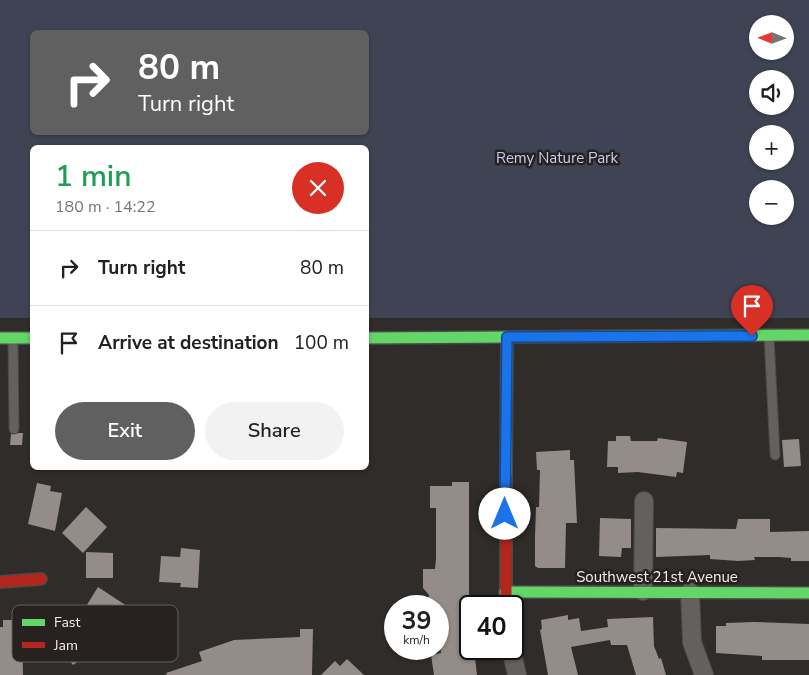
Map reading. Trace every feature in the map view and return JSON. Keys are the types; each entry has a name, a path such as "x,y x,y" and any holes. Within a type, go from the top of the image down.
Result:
{"street":[{"path":"369,338 809,335"},
{"path":"505,595 507,337"},
{"path":"0,338 30,338"},
{"path":"643,591 644,501"},
{"path":"0,582 41,579"},
{"name":"Southwest 21st Avenue","path":"505,592 809,593"},
{"path":"690,592 692,642 704,675"},
{"path":"514,660 517,675"}],"lane":[{"path":"768,336 775,455"},
{"path":"14,338 14,429"}],"green space":[{"name":"Remy Nature Park","path":"0,0 809,0 809,318 369,318 369,145 30,145 30,318 0,318"}],"building":[{"path":"23,433 22,445 10,445 11,434"},
{"path":"616,436 630,436 631,441 657,441 658,438 687,442 683,473 677,472 676,477 638,472 618,473 618,467 607,467 608,441 616,441"},
{"path":"799,439 801,466 784,467 782,440"},
{"path":"570,450 570,460 574,460 577,523 566,523 565,568 538,568 535,566 535,536 536,507 539,507 540,470 537,470 536,452"},
{"path":"452,482 469,482 469,595 459,595 459,660 475,660 477,675 434,675 432,660 449,660 449,595 429,595 423,588 423,569 435,569 436,559 436,508 430,508 430,486 452,486"},
{"path":"37,483 51,486 50,491 62,493 55,531 28,524"},
{"path":"86,507 107,527 83,553 62,533"},
{"path":"600,518 631,519 631,548 622,548 621,557 599,556"},
{"path":"738,519 770,519 770,532 809,531 809,561 791,561 791,558 779,557 754,557 755,560 738,561 710,559 710,555 656,557 656,528 736,529"},
{"path":"181,548 200,550 198,588 180,587 181,583 159,582 161,556 180,557"},
{"path":"86,552 113,553 113,578 86,578"},
{"path":"98,587 125,605 87,605"},
{"path":"568,615 568,620 579,618 581,631 608,627 607,619 653,617 654,646 659,659 661,658 666,675 636,675 627,645 611,645 610,640 571,647 578,675 548,675 540,630 542,629 541,620"},
{"path":"3,620 12,620 12,662 23,662 23,675 0,675 0,627 3,627"},
{"path":"726,623 809,624 809,660 762,660 762,656 716,653 716,626 726,626"},
{"path":"300,629 313,629 312,675 167,675 166,673 202,661 199,652 234,640 300,637"},
{"path":"347,659 364,675 321,675 335,661 340,666"}],"traffic: fast":[{"path":"369,338 809,335"},
{"path":"506,475 507,337"},
{"path":"0,338 30,338"},
{"path":"505,592 809,593"}],"traffic: jam":[{"path":"506,475 506,595"},
{"path":"0,582 41,579"}],"route":[{"path":"505,514 507,337 752,336"}]}
